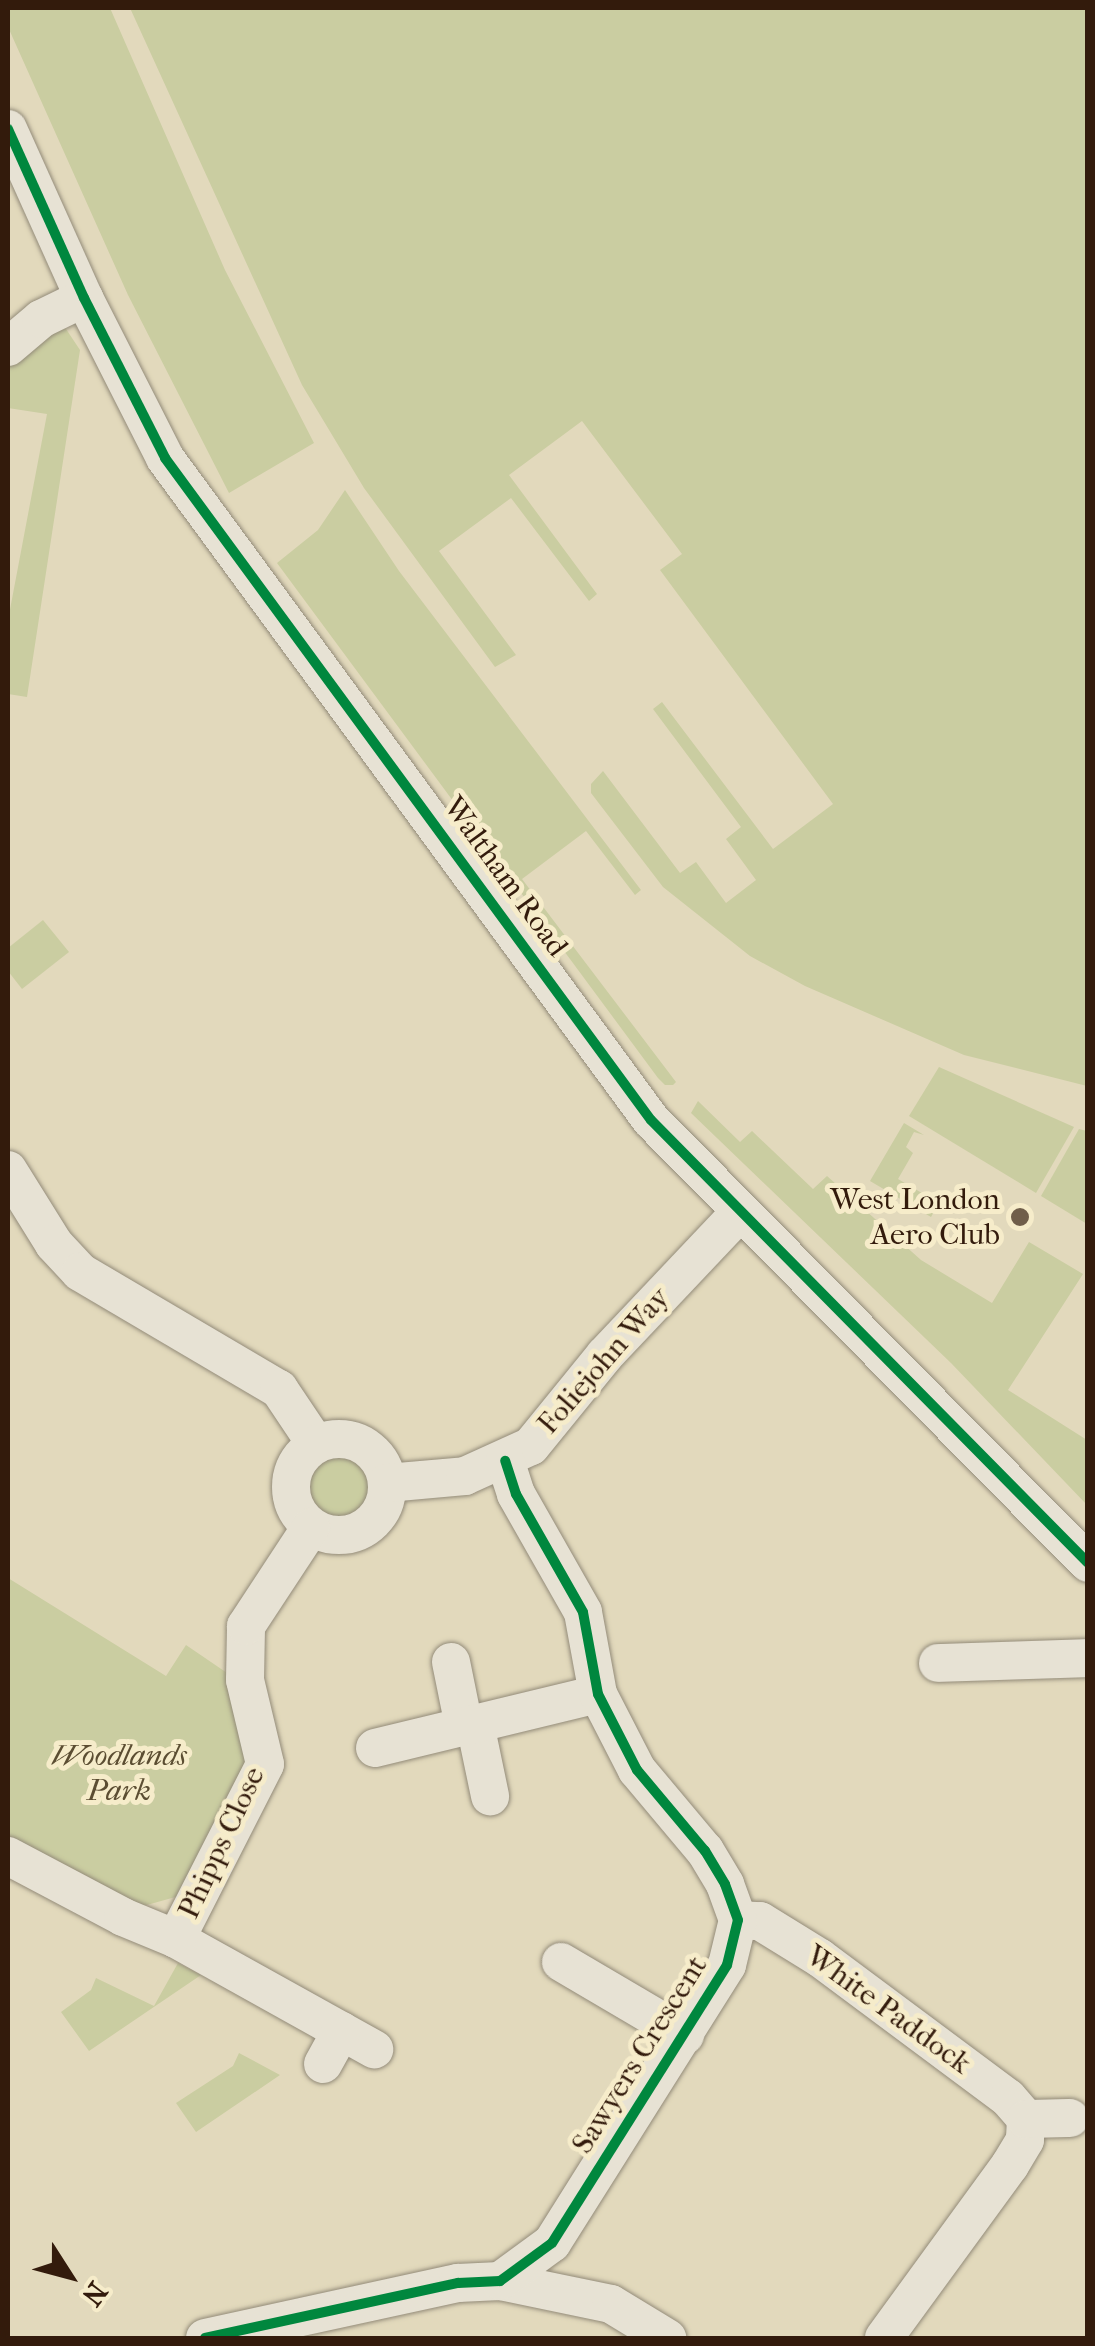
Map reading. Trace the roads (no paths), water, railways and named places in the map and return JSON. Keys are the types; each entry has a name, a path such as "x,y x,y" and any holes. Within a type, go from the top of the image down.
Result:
{"street":[{"name":"Waltham Road","path":"8,128 84,298 165,458 651,1120 1088,1562"},
{"path":"8,347 41,320 84,298"},
{"path":"10,1180 54,1244 80,1272 279,1390 316,1444"},
{"name":"Foliejohn Way","path":"387,1483 465,1476 532,1446 604,1355 740,1212"},
{"path":"331,1439 362,1444 374,1454 387,1483 380,1513 355,1533 325,1534 310,1527 299,1515 290,1484 303,1454 316,1444 331,1439"},
{"path":"505,1460 516,1494 583,1612 598,1694 637,1770 715,1868 738,1920"},
{"name":"Phipps Close","path":"176,1939 265,1764 245,1680 246,1626 275,1575 310,1527"},
{"path":"938,1664 1088,1658"},
{"path":"450,1662 490,1796"},
{"path":"375,1748 598,1694"},
{"name":"Phipps Close","path":"8,1856 123,1917 176,1939 374,2049"},
{"name":"Sawyers Crescent","path":"500,2281 552,2243 727,1965 738,1920"},
{"name":"White Paddock","path":"738,1920 760,1921 820,1958 994,2087 1026,2119"},
{"path":"560,1962 685,2034"},
{"path":"323,2064 341,2030"},
{"path":"884,2338 1010,2165 1025,2140 1026,2119 1070,2118"},
{"path":"552,2243 556,2270 570,2293"},
{"path":"205,2338 458,2283 500,2281 610,2304 666,2338"}],"place":[{"name":"West London Aero Club","path":"1020,1217"}],"park label":[{"name":"Woodlands Park","path":"119,1773"}]}
